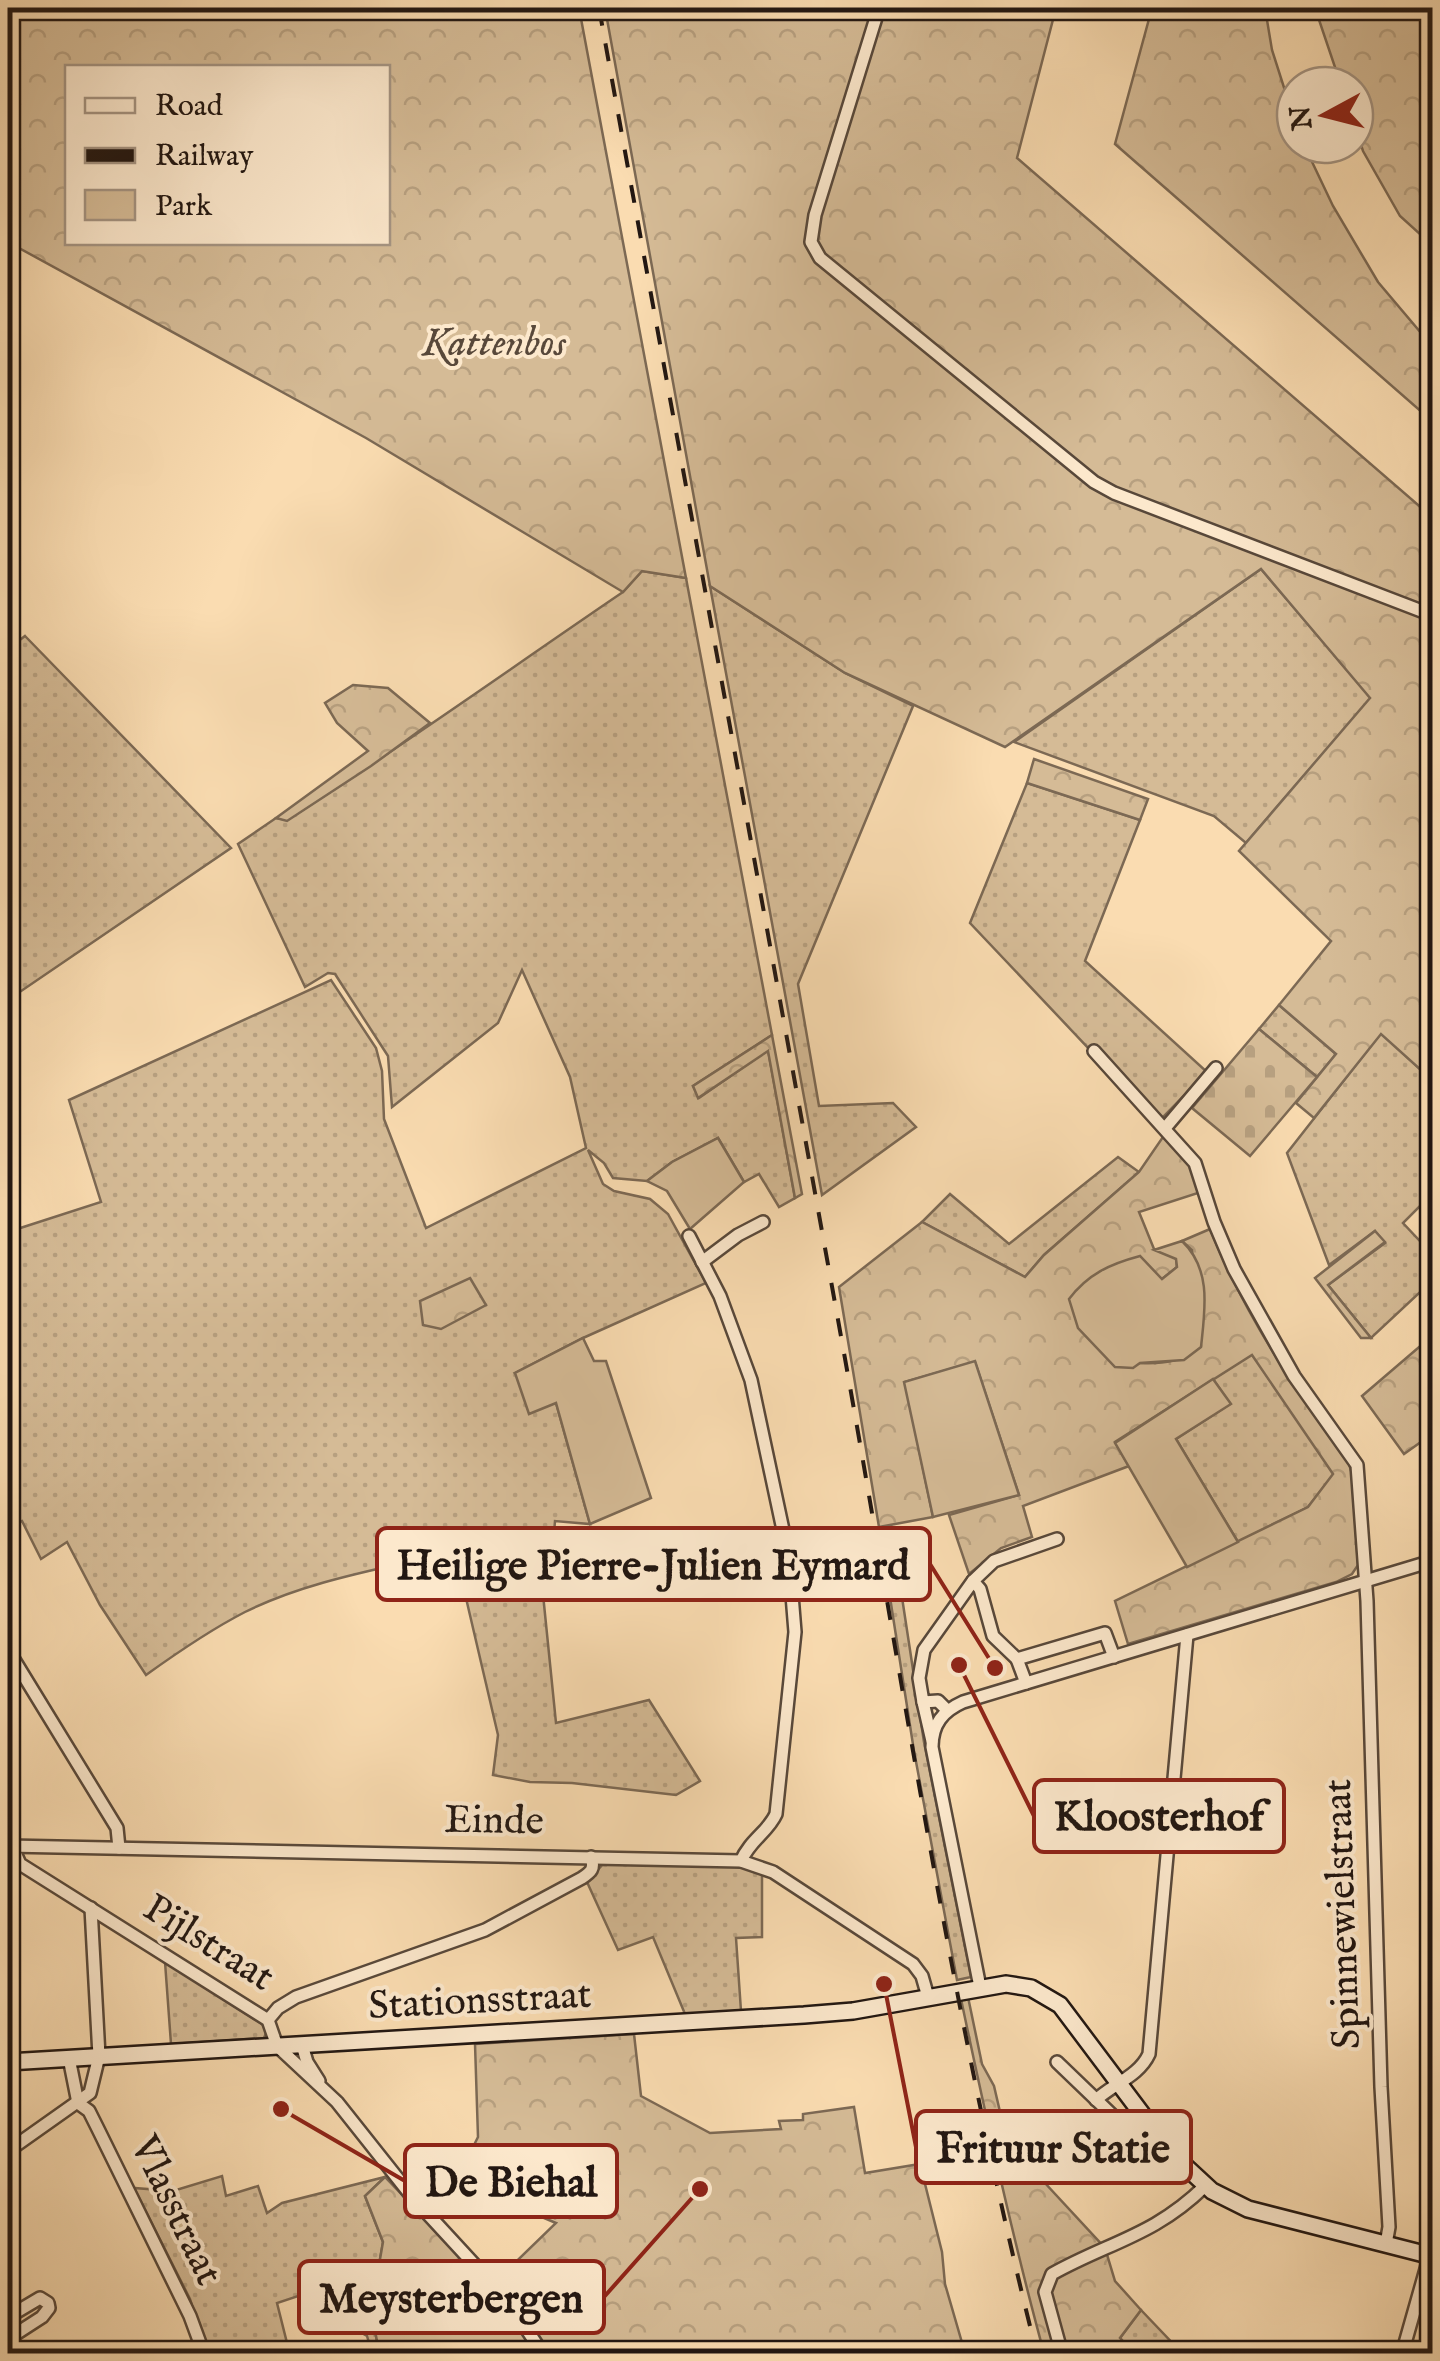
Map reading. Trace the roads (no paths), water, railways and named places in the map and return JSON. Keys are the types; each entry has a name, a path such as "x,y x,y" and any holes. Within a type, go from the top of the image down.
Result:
{"main road":[{"path":"980,1987 1018,1985 1043,1993 1075,2021 1172,2154 1205,2186 1248,2210 1431,2255"},
{"name":"Stationsstraat","path":"8,2062 804,2016 980,1987"}],"street":[{"path":"879,8 815,215 811,242 820,258 1094,482 1432,615"},
{"name":"Spinnewielstraat","path":"1094,1051 1196,1163 1227,1254 1285,1360 1357,1465 1366,1582 1386,2244"},
{"path":"1166,1128 1216,1068"},
{"path":"702,1262 762,1222"},
{"path":"689,1236 720,1296 751,1380 792,1584 793,1658 776,1814 772,1823 747,1845 741,1861"},
{"path":"980,1987 919,1678 924,1650 974,1581 994,1562 1056,1539"},
{"path":"932,1741 947,1710 1432,1562"},
{"path":"974,1581 996,1642 1017,1659 1026,1683"},
{"path":"1017,1659 1105,1633 1114,1656"},
{"path":"1096,2100 1140,2068 1149,2054 1187,1635"},
{"path":"8,1650 117,1828 119,1848"},
{"path":"923,1702 938,1700 947,1710"},
{"name":"Einde","path":"10,1846 741,1861 773,1872 914,1964 928,1997"},
{"name":"Pijlstraat","path":"10,1846 20,1864 268,2020 277,2046"},
{"path":"268,2020 284,2002 296,1997 485,1930 591,1872 592,1857"},
{"name":"Pijlstraat","path":"91,1908 98,2056"},
{"path":"302,2045 307,2062 324,2089 414,2199 508,2300 543,2354"},
{"path":"277,2046 324,2089"},
{"path":"8,2152 90,2094 98,2056"},
{"path":"69,2058 78,2103"},
{"path":"1057,2062 1160,2161"},
{"name":"Vlasstraat","path":"78,2103 89,2111 98,2128 190,2316 204,2354"},
{"path":"1062,2354 1045,2292 1052,2274 1139,2235 1185,2205 1205,2186"},
{"path":"1402,2354 1431,2255"},
{"path":"8,2317 40,2298 48,2303 42,2316 8,2340"}],"railway":[{"path":"599,8 955,1980 1037,2354"}],"place":[{"name":"Kloosterhof","path":"959,1665"},
{"name":"Heilige Pierre-Julien Eymard","path":"995,1668"},
{"name":"Frituur Statie","path":"884,1984"},
{"name":"De Biehal","path":"281,2109"},
{"name":"Meysterbergen","path":"700,2189"}],"park label":[{"name":"Kattenbos","path":"494,344"}]}
